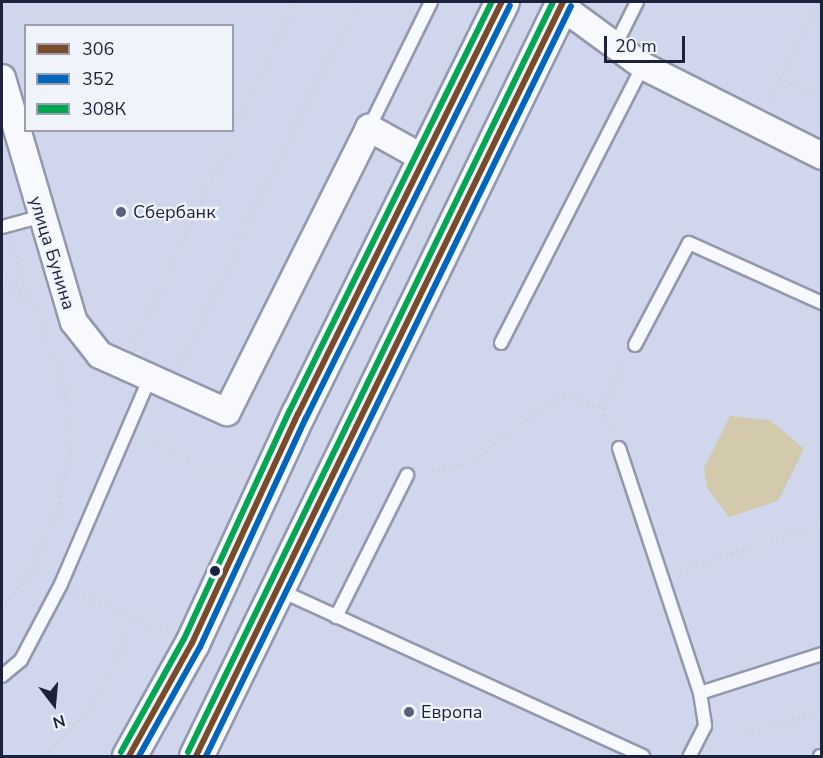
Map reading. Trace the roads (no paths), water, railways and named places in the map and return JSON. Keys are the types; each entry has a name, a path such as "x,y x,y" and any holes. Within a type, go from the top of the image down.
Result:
{"main road":[{"path":"129,756 192,643 260,495 502,2"},
{"path":"196,756 562,4"}],"street":[{"path":"562,4 643,66 757,126 822,156"},
{"name":"улица Бунина","path":"2,78 40,217 74,322 100,355 149,380 227,412 369,128"},
{"path":"369,128 425,159"}],"lane":[{"path":"369,128 431,2"},
{"path":"615,46 637,2"},
{"path":"501,343 643,66"},
{"path":"5,226 40,217"},
{"path":"635,345 689,243 822,303"},
{"path":"2,676 21,660 61,584 149,380"},
{"path":"619,448 700,693 705,726 690,756"},
{"path":"336,617 407,475"},
{"path":"278,589 643,756"},
{"path":"700,693 822,654"}],"place":[{"name":"Сбербанк","path":"121,212"},
{"name":"Европа","path":"409,712"}]}
